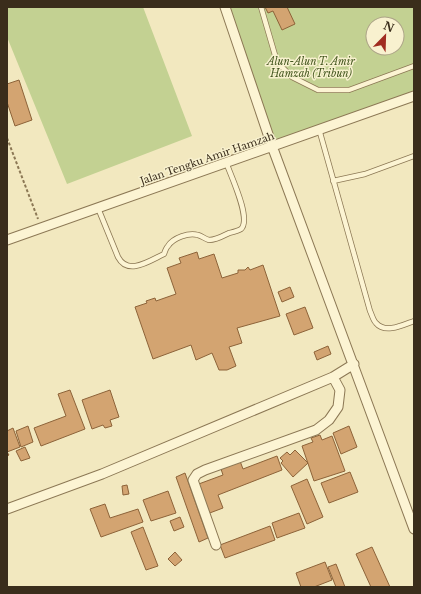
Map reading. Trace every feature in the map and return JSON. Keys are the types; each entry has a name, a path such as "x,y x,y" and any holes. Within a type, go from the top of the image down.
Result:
{"street":[{"path":"225,7 272,146 411,512 414,529"},
{"name":"Jalan Tengku Amir Hamzah","path":"7,240 414,96"},
{"path":"7,508 102,474 333,377 354,364"},
{"path":"216,545 193,480 197,474 316,430 329,420 338,408 340,390 333,377"}],"lane":[{"path":"261,7 277,62 292,77 318,90 349,90 414,66"},
{"path":"319,130 370,311 376,323 382,328 389,329 414,321"},
{"path":"333,181 365,174 414,156"},
{"path":"98,208 118,256 122,264 127,266 139,266 164,254 167,246 171,242 191,234 210,240 218,238 241,228 244,224 240,199 226,162"}],"path":[{"path":"7,138 42,228"}],"green space":[{"path":"7,7 143,7 192,136 67,184 7,37"},
{"name":"Alun-Alun T. Amir Hamzah (Tribun)","path":"228,7 414,7 414,93 274,143"}],"building":[{"path":"265,7 287,7 295,24 282,30 273,11 268,13"},
{"path":"19,80 32,120 15,126 7,102 7,84"},
{"path":"197,252 199,259 214,254 222,278 238,273 238,270 245,270 248,267 250,270 263,265 280,316 237,328 242,343 229,347 236,366 227,370 219,370 212,353 196,360 191,345 153,359 135,307 147,303 146,301 155,298 156,301 176,294 167,268 181,263 179,258"},
{"path":"290,287 294,297 282,302 278,292"},
{"path":"305,307 313,328 294,335 286,314"},
{"path":"328,346 331,354 317,360 314,352"},
{"path":"70,390 85,429 41,446 34,428 66,416 58,394"},
{"path":"110,390 119,417 110,420 112,426 105,428 103,425 92,429 82,400"},
{"path":"28,426 33,442 21,447 16,431"},
{"path":"349,426 357,447 341,454 333,433"},
{"path":"13,428 20,447 7,452 7,431"},
{"path":"320,435 322,440 332,436 345,471 314,481 302,446 313,442 311,438"},
{"path":"25,447 30,458 21,461 16,451"},
{"path":"295,450 308,463 293,477 281,463 283,461 280,458 287,452 290,455"},
{"path":"277,456 282,470 218,495 223,508 207,514 196,485 223,475 221,469 240,461 243,469"},
{"path":"350,472 358,492 329,503 321,483"},
{"path":"185,473 208,538 199,542 176,477"},
{"path":"307,479 323,517 307,524 291,486"},
{"path":"127,485 129,494 123,495 122,486"},
{"path":"168,491 176,513 151,521 143,500"},
{"path":"105,504 110,518 138,509 143,522 101,537 90,509"},
{"path":"299,513 305,528 277,538 272,523"},
{"path":"180,517 184,527 174,531 170,521"},
{"path":"270,526 275,540 225,558 220,545"},
{"path":"143,527 158,566 146,570 131,532"},
{"path":"372,547 390,587 371,587 356,554"},
{"path":"175,552 182,560 175,566 168,559"},
{"path":"325,562 332,580 314,587 301,587 296,573"},
{"path":"336,564 345,587 336,587 328,567"}]}
